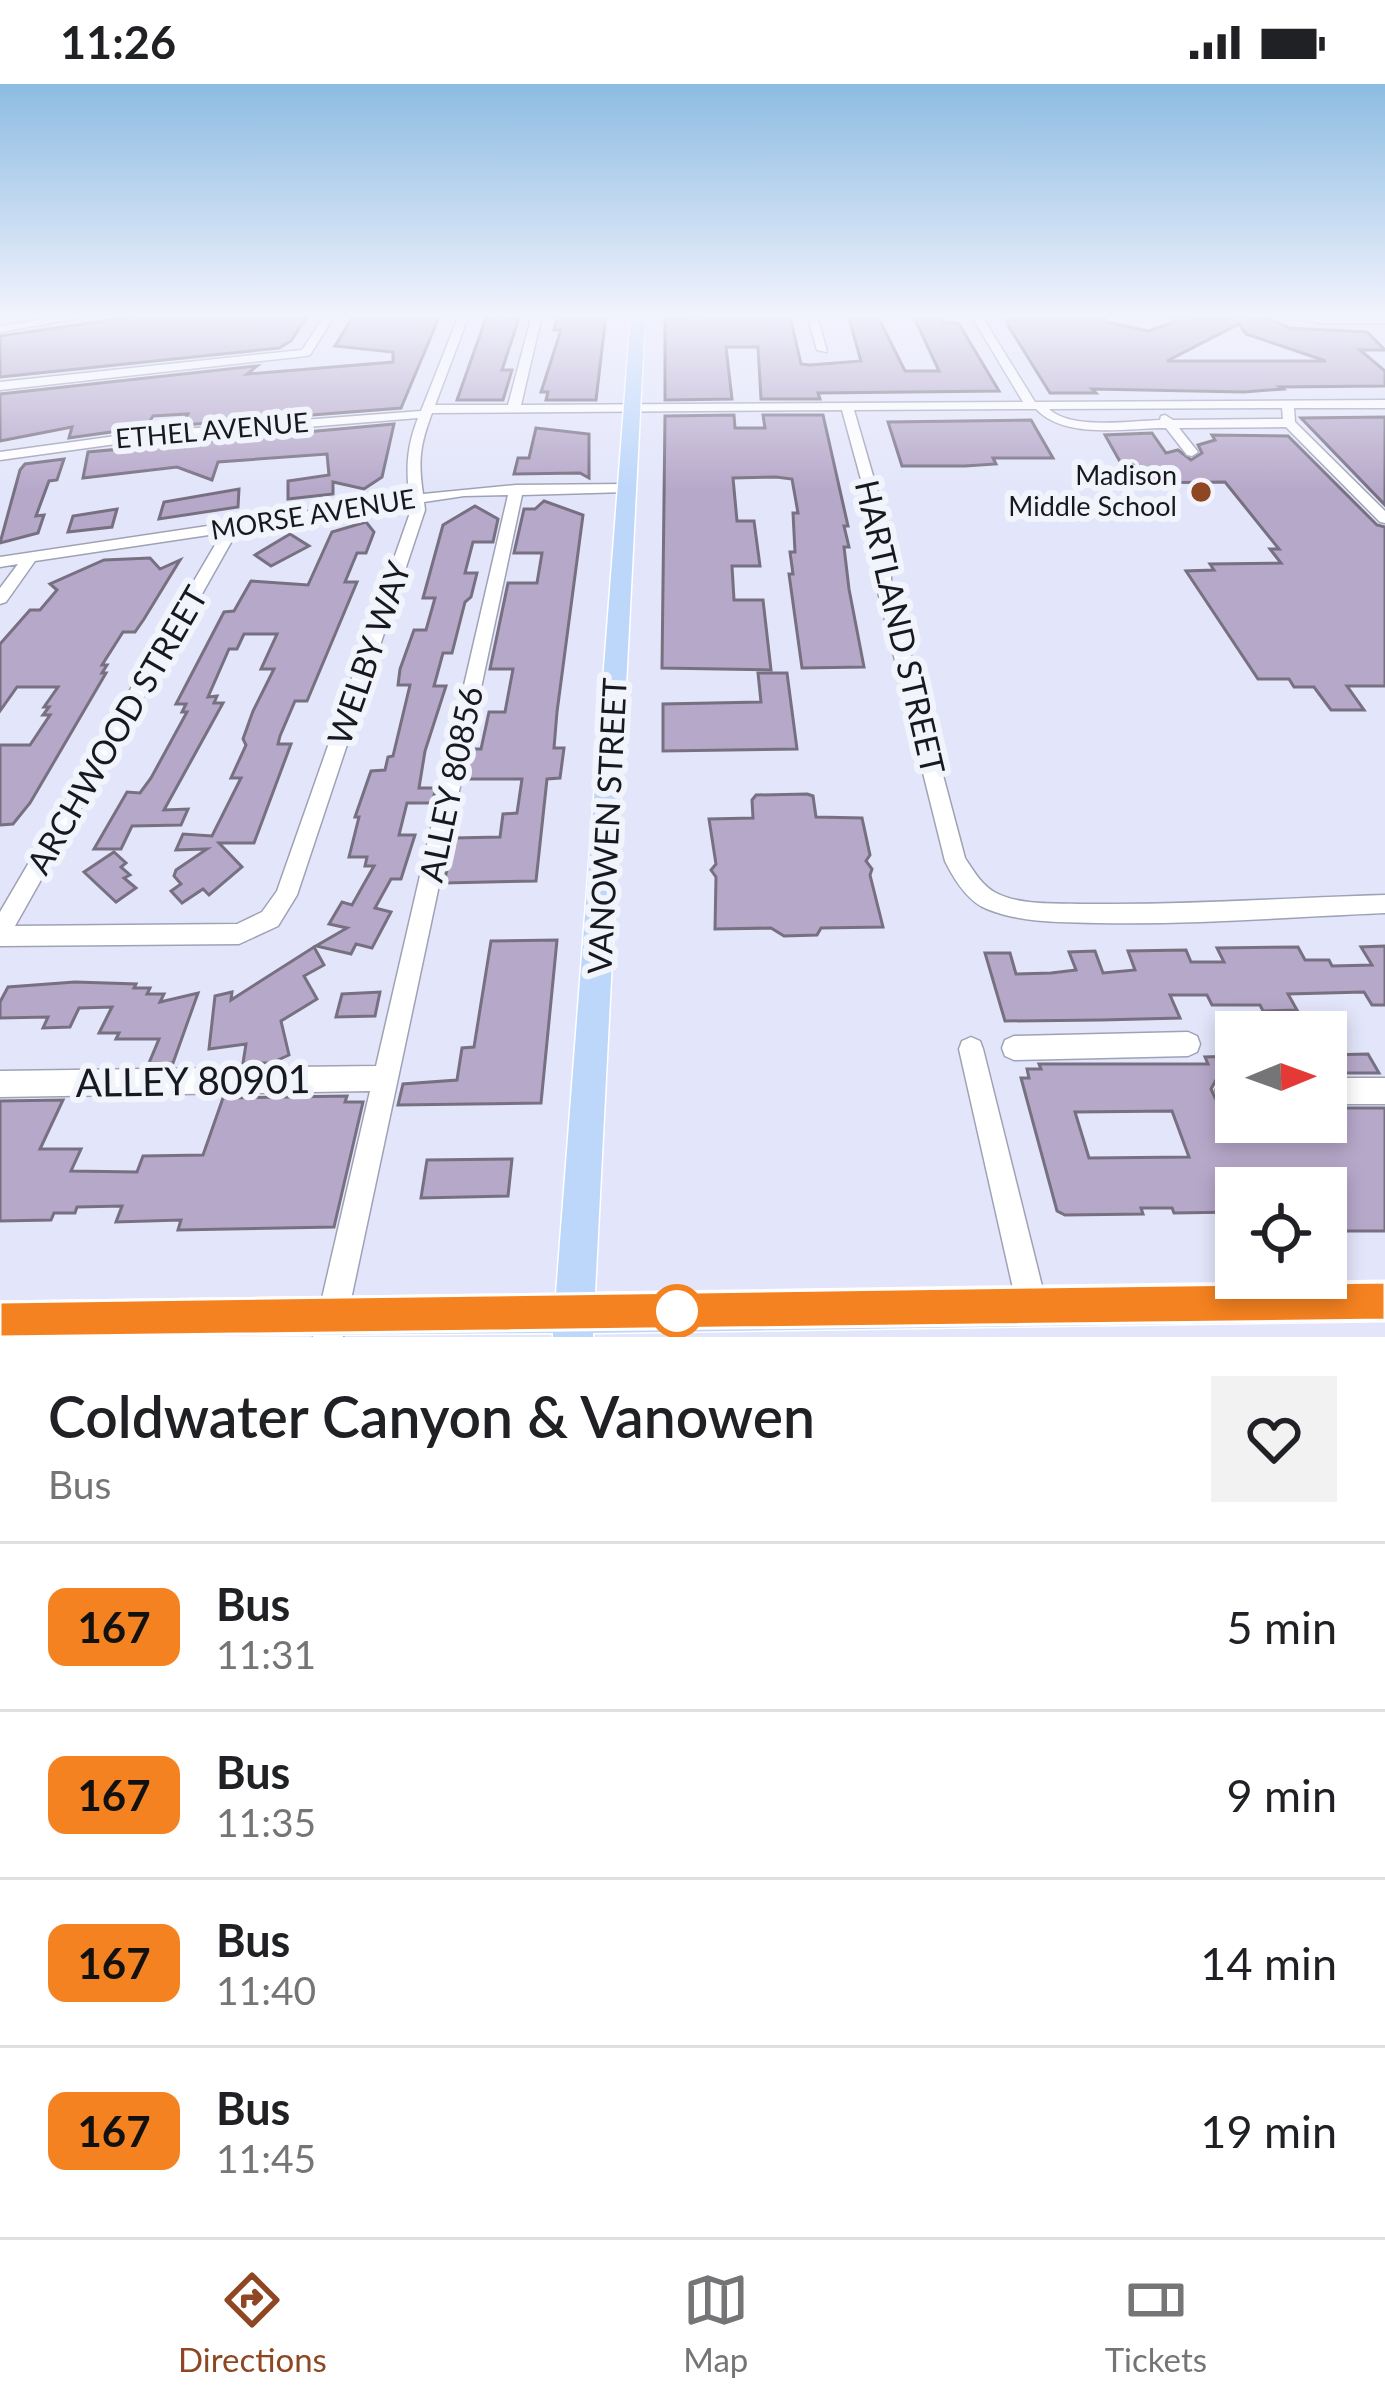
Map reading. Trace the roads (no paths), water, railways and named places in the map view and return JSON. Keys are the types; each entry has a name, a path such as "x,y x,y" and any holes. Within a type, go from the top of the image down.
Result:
{"main road":[{"name":"VANOWEN STREET","path":"574,1324 634,373"},
{"path":"0,1322 331,1326 974,1322 1032,1306 1385,1301"}],"street":[{"path":"0,386 116,373"},
{"name":"WELBY WAY","path":"0,934 239,934 270,919 286,895 418,510 412,464 441,373"},
{"path":"514,407 522,373"},
{"path":"1014,373 1035,406 1069,424 1289,423"},
{"path":"1288,404 1289,423 1385,519"},
{"path":"632,409 1385,404"},
{"path":"1155,405 1192,452"},
{"name":"HARTLAND STREET","path":"848,408 884,538 883,580 955,861 973,887 993,903 1051,913 1385,904"},
{"name":"ETHEL AVENUE","path":"0,455 145,436 426,411 632,409"},
{"name":"MORSE AVENUE","path":"0,562 417,499 515,489 627,488"},
{"name":"ALLEY 80856","path":"331,1326 515,489"},
{"name":"ARCHWOOD STREET","path":"0,934 232,527"},
{"path":"0,599 30,558"},
{"path":"1014,1048 1188,1044"},
{"path":"971,1049 1032,1306"},
{"name":"ALLEY 80901","path":"0,1084 386,1078"},
{"path":"1347,1091 1385,1091"}],"place":[{"name":"Madison Middle School","path":"1201,492"}]}
